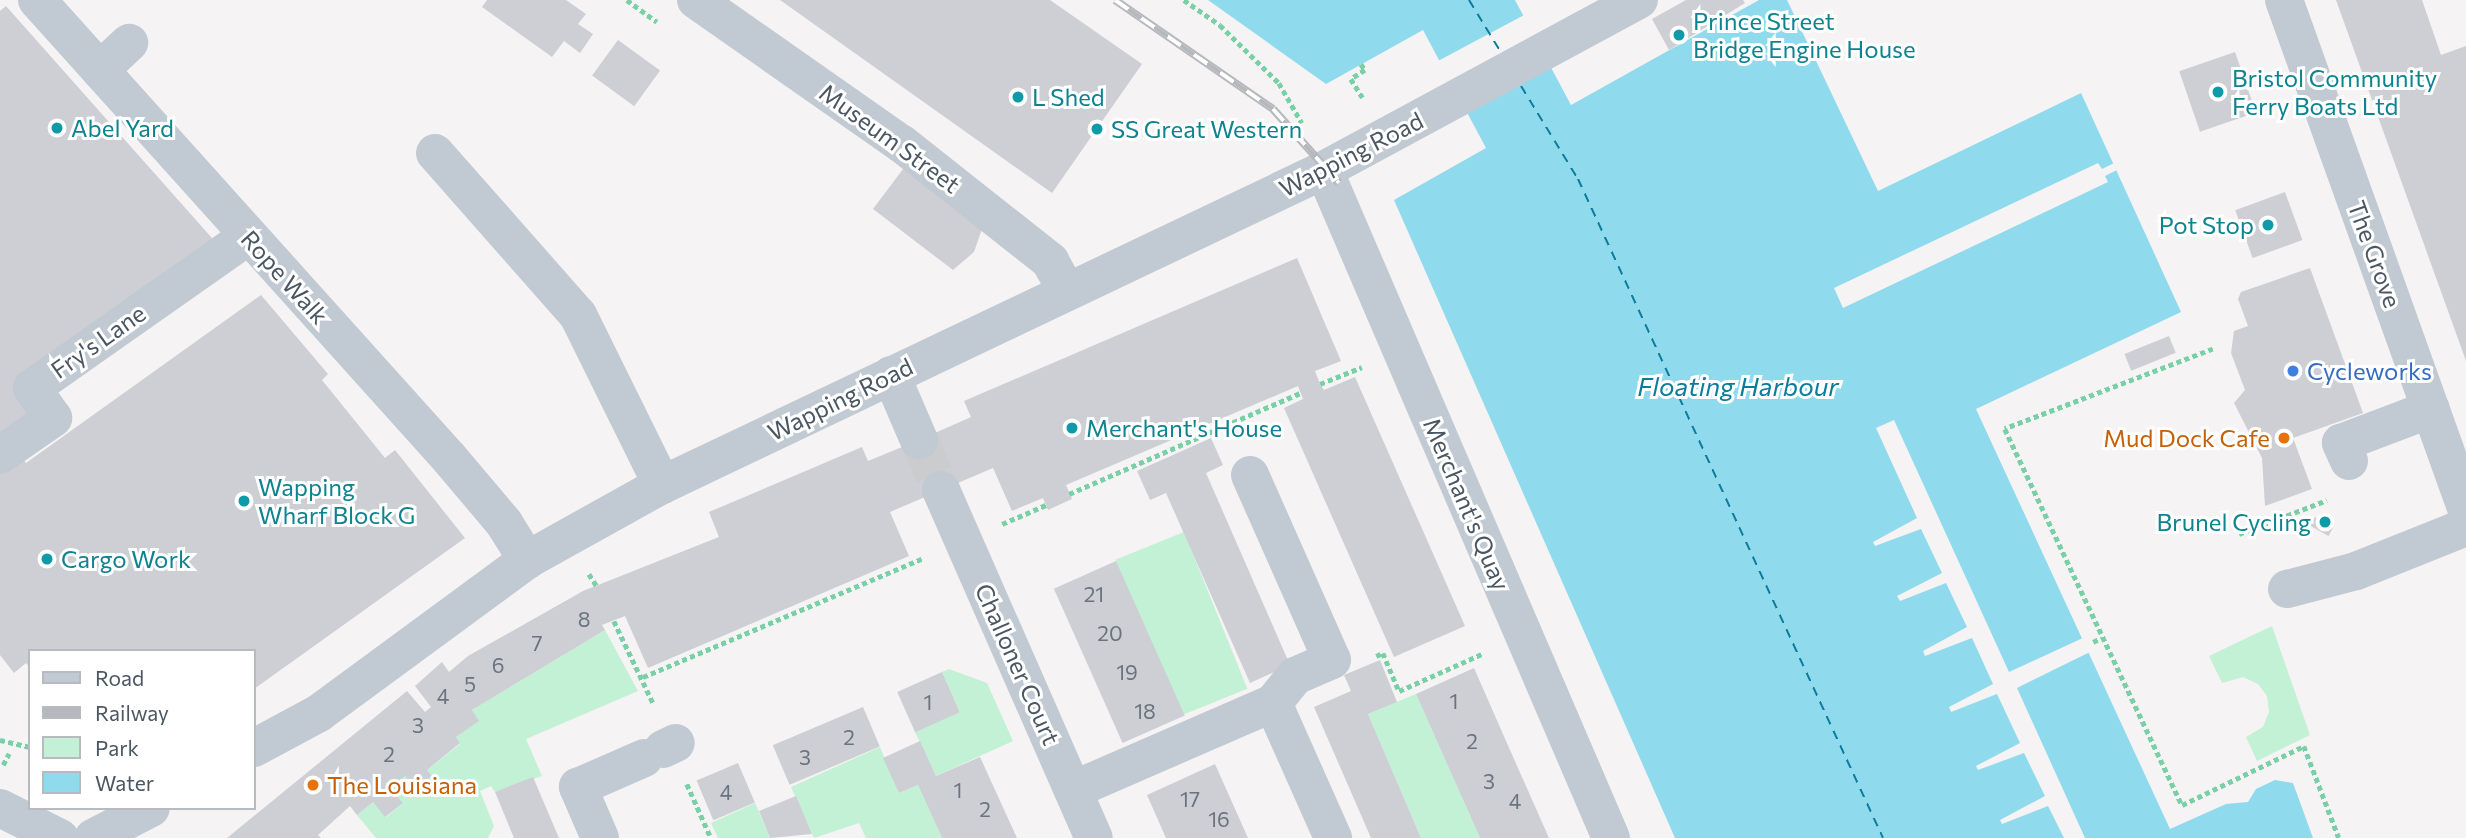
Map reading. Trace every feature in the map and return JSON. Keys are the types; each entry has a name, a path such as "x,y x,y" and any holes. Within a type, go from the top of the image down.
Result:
{"street":[{"name":"Rope Walk","path":"37,0 450,459 504,523 527,560"},
{"name":"Museum Street","path":"696,0 902,144 1051,261 1067,292"},
{"name":"The Grove","path":"2284,0 2466,508"},
{"name":"Wapping Road","path":"256,747 319,713 527,560 662,485 1324,170 1633,3"},
{"path":"100,70 129,43"},
{"path":"435,153 578,315 662,485"},
{"name":"Merchant's Quay","path":"1324,170 1611,838"},
{"name":"Fry's Lane","path":"0,455 53,418 32,388 247,236"},
{"path":"891,374 919,440"},
{"path":"2347,457 2342,443 2431,409"},
{"path":"1073,790 1273,703 1295,676 1332,660 1250,475"},
{"name":"Challoner Court","path":"941,490 1094,838"},
{"path":"2287,589 2356,571 2466,527"},
{"path":"1273,703 1333,838"},
{"path":"600,838 578,787 661,750"},
{"path":"0,808 60,838"},
{"path":"93,838 147,810"}],"path":[{"path":"1184,0 1220,25 1279,83 1302,122"},
{"path":"1361,64 1365,70 1352,79 1363,98"},
{"path":"2213,349 2006,429 2101,638 2182,805 2304,746 2339,838"},
{"path":"1069,494 1300,393"},
{"path":"2239,534 2328,500 2314,464 2347,457"},
{"path":"643,677 1046,505"},
{"path":"1332,660 1345,668 1383,653 1399,691 1524,636"},
{"path":"2093,642 2101,638"},
{"path":"0,740 28,747"}],"green space":[{"path":"1184,532 1247,689 1179,716 1115,560"},
{"path":"2272,626 2310,735 2257,761 2246,737 2263,727 2269,712 2267,696 2258,684 2243,677 2222,683 2209,656"},
{"path":"605,630 638,691 526,739 542,776 495,792 491,786 480,791 494,826 488,838 376,838 357,815 373,802 386,817 403,803 390,788 405,776 431,775 427,770 460,744 456,737 478,721 472,710"},
{"path":"949,669 987,683 1013,741 936,776 915,732 960,712 942,672"},
{"path":"1416,694 1480,838 1421,838 1368,714"},
{"path":"880,747 899,793 918,785 942,838 866,838 859,823 814,838 791,787"},
{"path":"755,803 770,838 718,838 711,823"}],"water":[{"name":"Floating Harbour","path":"1208,0 1515,0 1571,105 1759,0 1787,0 1878,191 2081,93 2181,312 1976,409 2170,829 2226,804 2248,802 2256,789 2275,780 2293,783 2313,838 1675,838 1394,200 1486,148 1423,30 1326,84"}],"pier":[{"path":"1526,14 1552,64 1458,104 1438,61"},
{"path":"2116,162 2119,169 2105,176 2108,182 1843,308 1834,288 2098,163 2102,169"},
{"path":"1894,420 2009,672 2085,637 2092,651 2017,688 2085,838 2064,838 2048,806 2002,824 2000,820 2045,796 2024,753 1978,770 1976,766 2020,743 1997,694 1951,712 1949,707 1993,684 1972,638 1925,656 1923,651 1967,627 1946,583 1900,601 1897,596 1942,573 1921,529 1875,546 1873,542 1917,518 1876,428"}],"building":[{"path":"487,0 566,0 586,14 578,24 593,34 580,53 564,41 552,57 482,7"},
{"name":"L Shed","path":"780,0 1050,0 1142,64 1052,193"},
{"name":"Prince Street Bridge Engine House","path":"1686,0 1743,0 1745,3 1669,50 1652,19"},
{"path":"2336,0 2422,0 2441,55 2466,46 2466,361"},
{"name":"Abel Yard","path":"6,6 219,246 20,385 41,413 0,441 0,11"},
{"path":"618,40 660,71 634,106 592,76"},
{"name":"Bristol Community Ferry Boats Ltd","path":"2235,52 2256,113 2200,132 2179,71"},
{"path":"903,169 983,226 974,252 953,270 873,209"},
{"name":"Pot Stop","path":"2285,192 2302,240 2253,258 2235,210"},
{"path":"1297,258 1341,361 1315,371 1320,384 1324,390 1355,377 1465,626 1394,657 1284,408 1303,399 1298,386 1066,485 1072,499 1048,510 1043,498 1012,511 993,468 890,512 909,556 648,668 625,616 602,625 605,630 472,710 479,721 456,737 460,743 427,770 432,776 416,789 405,776 390,788 403,803 385,817 373,802 357,815 350,806 318,835 321,838 227,838 407,691 425,712 431,707 415,686 442,662 449,672 468,656 583,591 719,537 709,512 862,447 868,461 919,440 971,417 964,401"},
{"name":"Cycleworks","path":"2310,268 2363,413 2293,438 2312,489 2265,506 2262,458 2234,403 2245,390 2231,353 2234,331 2248,326 2238,299 2241,292"},
{"name":"Wapping Wharf Block G","path":"261,295 328,374 322,380 385,458 395,450 465,538 256,688 256,649 28,649 28,666 26,663 14,673 0,655 0,467 19,454 26,463"},
{"path":"2169,336 2176,353 2131,371 2124,354"},
{"path":"1211,438 1223,465 1206,473 1290,665 1250,683 1166,493 1150,500 1137,471"},
{"path":"2315,517 2333,527 2329,536 2310,526"},
{"path":"1116,561 1185,715 1123,743 1054,589"},
{"path":"1380,660 1397,702 1368,714 1421,838 1371,838 1314,707 1351,691 1344,675"},
{"path":"1474,668 1549,838 1480,838 1416,694"},
{"path":"942,672 960,712 915,732 897,692"},
{"path":"863,707 880,747 790,785 773,745"},
{"path":"920,741 936,776 980,757 1017,838 942,838 918,785 899,793 883,758"},
{"path":"738,763 755,803 713,820 697,781"},
{"path":"1215,764 1248,838 1166,838 1147,795"},
{"path":"533,777 559,838 514,838 495,792"},
{"path":"796,796 812,834 770,838 759,811"}],"ferry route":[{"path":"1469,0 1502,54"},
{"path":"1521,86 1578,179 1883,838"}],"tunnel":[{"path":"919,440 941,490"}],"railway":[{"path":"1115,0 1273,109 1339,183"}],"place":[{"name":"Prince Street Bridge Engine House","path":"1679,35"},
{"name":"Bristol Community Ferry Boats Ltd","path":"2218,92"},
{"name":"L Shed","path":"1018,97"},
{"name":"Abel Yard","path":"57,128"},
{"name":"SS Great Western","path":"1097,129"},
{"name":"Pot Stop","path":"2268,225"},
{"name":"Cycleworks","path":"2293,371"},
{"name":"Merchant's House","path":"1072,428"},
{"name":"Mud Dock Cafe","path":"2284,438"},
{"name":"Wapping Wharf Block G","path":"244,501"},
{"name":"Brunel Cycling","path":"2325,522"},
{"name":"Cargo Work","path":"47,559"},
{"name":"The Louisiana","path":"313,785"}]}
